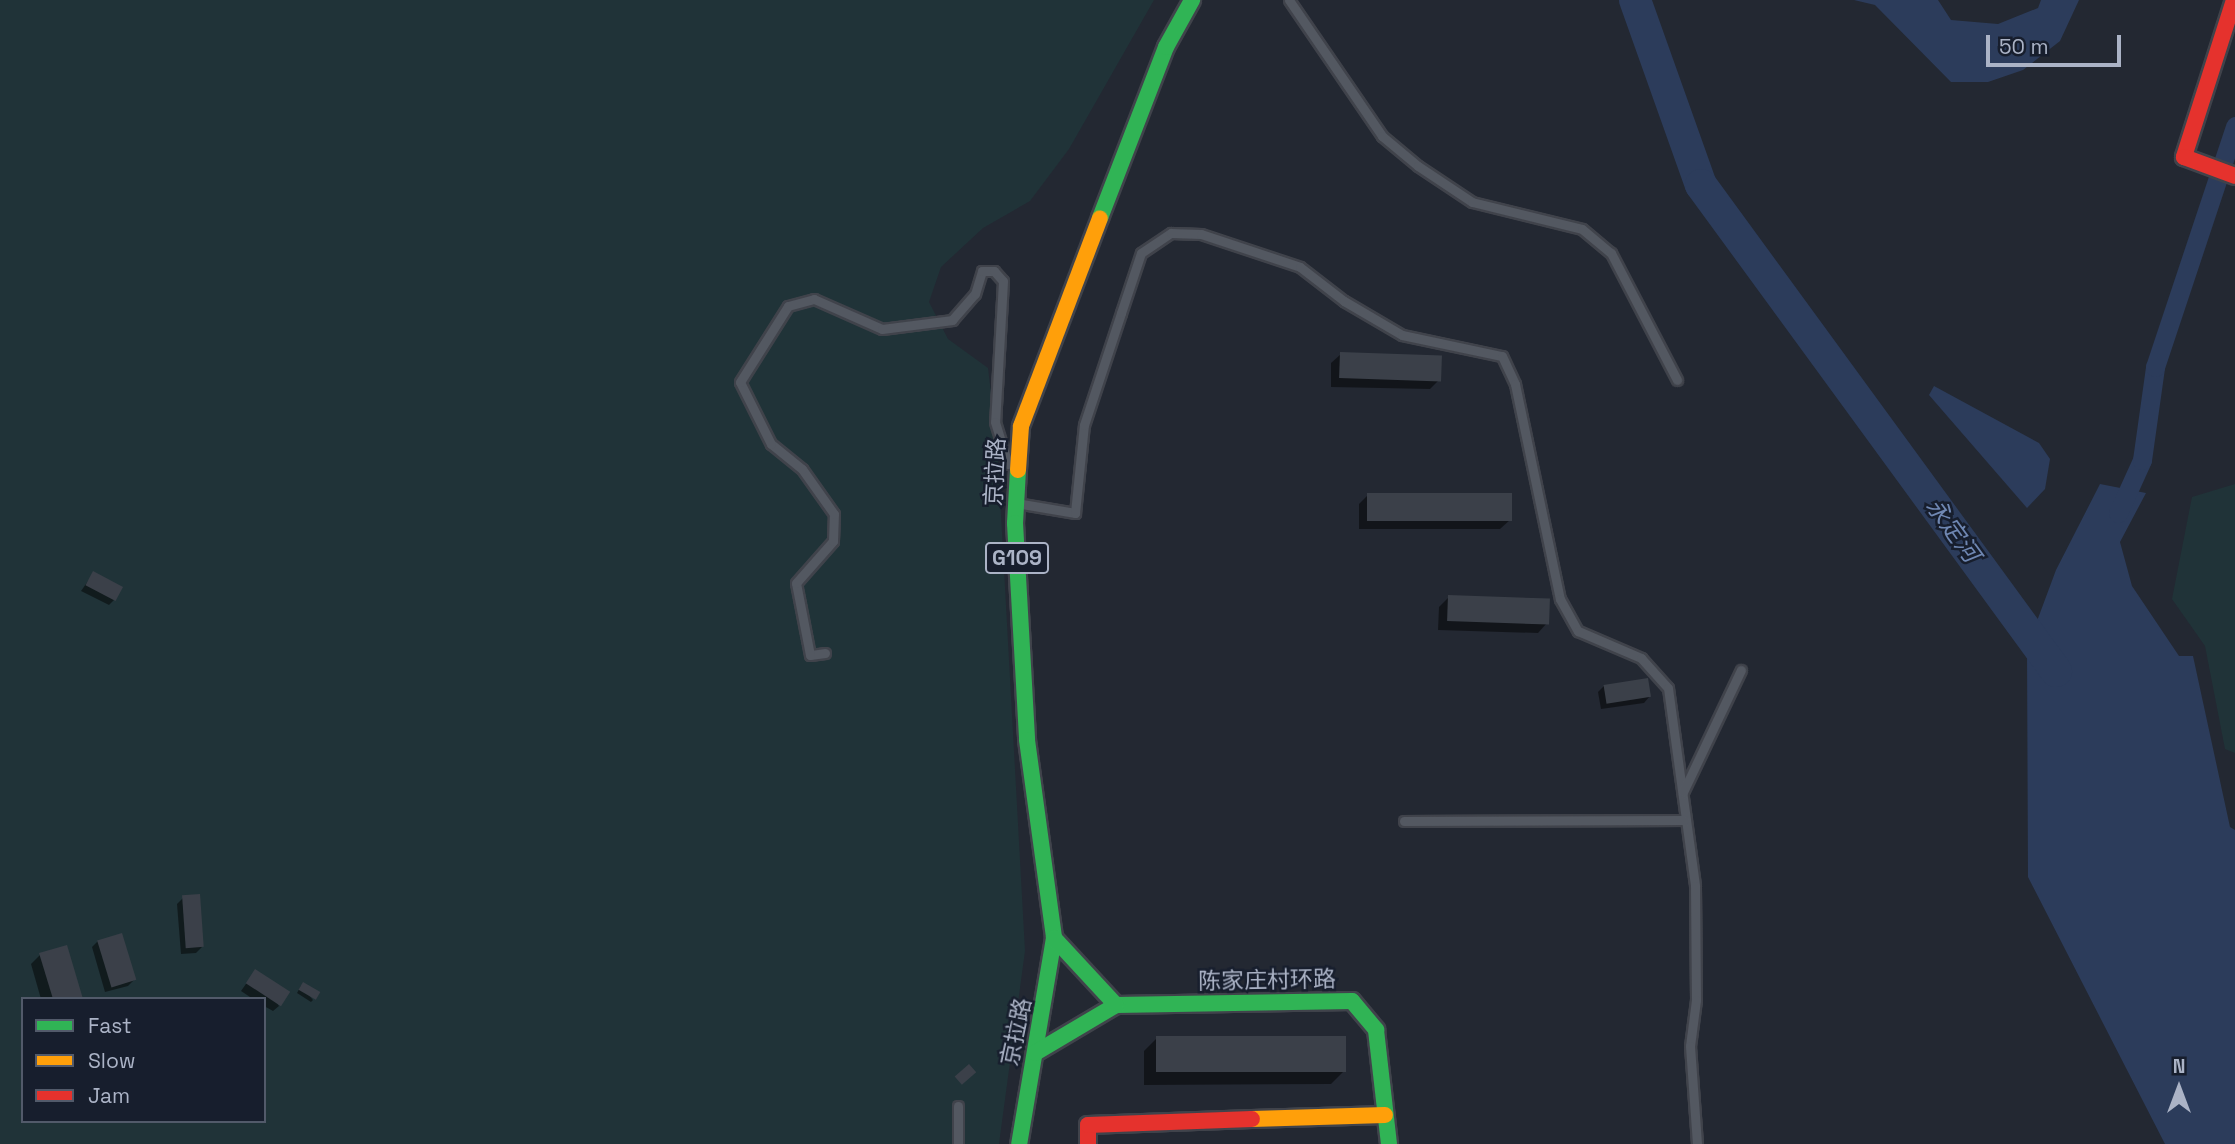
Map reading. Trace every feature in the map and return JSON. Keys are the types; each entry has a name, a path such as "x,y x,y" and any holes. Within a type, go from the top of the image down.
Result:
{"main road":[{"name":"京拉路","path":"1019,1144 1054,938 1027,740 1015,503 1015,469 1021,426 1084,253 1166,47 1192,0"},
{"path":"2234,0 2184,157 2235,176"},
{"path":"1035,1053 1116,1005 1054,938"},
{"name":"陈家庄村环路","path":"1116,1005 1352,1001 1376,1030 1389,1144"},
{"path":"1088,1144 1088,1125 1385,1115"}],"lane":[{"path":"1289,0 1382,136 1418,166 1472,202 1582,229 1611,253 1677,380"},
{"path":"1015,503 1076,513 1084,425 1142,253 1171,233 1201,234 1300,267 1344,301 1402,335 1502,356 1515,384 1560,599 1578,631 1641,659 1668,688 1695,886 1696,1000 1690,1046 1697,1144"},
{"path":"824,653 810,654 796,583 833,541 834,514 802,469 771,444 740,382 788,306 814,299 882,329 952,320 975,295 982,271 994,271 1003,281 995,422 1004,462 1015,469"},
{"path":"1682,794 1741,670"},
{"path":"1404,821 1684,820"},
{"path":"958,1106 958,1144"}],"green space":[{"path":"0,0 1154,0 1069,149 1030,201 983,228 941,267 929,302 948,339 988,368 997,442 1025,951 999,1144 0,1144"},
{"path":"2235,484 2235,753 2225,749 2205,646 2172,599 2192,497"}],"water":[{"path":"1854,0 1938,0 1951,20 1998,24 2038,8 2041,0 2079,0 2060,41 2023,70 1988,82 1951,82 1875,5"},
{"path":"1934,386 2039,443 2050,459 2045,489 2027,508 1929,395"},
{"path":"2100,484 2146,493 2120,542 2132,586 2179,656 2193,656 2230,827 2235,830 2235,1144 2165,1144 2028,877 2027,648 2056,570"}],"building":[{"path":"1340,352 1442,356 1441,382 1339,378"},
{"path":"1367,493 1512,493 1512,521 1367,521"},
{"path":"93,571 123,587 116,601 85,585"},
{"path":"1448,595 1550,599 1549,625 1447,621"},
{"path":"1648,678 1651,697 1607,704 1604,685"},
{"path":"200,894 204,947 186,948 182,895"},
{"path":"122,933 136,980 111,987 97,941"},
{"path":"67,945 82,997 52,997 39,953"},
{"path":"255,969 290,992 281,1006 246,983"},
{"path":"303,982 320,992 316,1000 298,990"},
{"path":"1156,1036 1346,1036 1346,1072 1156,1072"},
{"path":"969,1064 976,1072 962,1085 955,1076"}],"waterway":[{"name":"永定河","path":"1635,0 1701,185 2056,671"},
{"path":"2118,513 2142,460 2155,367 2235,126"}],"traffic: fast":[{"path":"1100,218 1166,47 1192,0"},
{"path":"1018,470 1015,523 1027,740 1054,938 1019,1144"},
{"path":"1035,1053 1116,1005 1054,938"},
{"path":"1116,1005 1352,1001 1376,1030 1389,1144"}],"traffic: slow":[{"path":"1018,470 1021,426 1100,218"},
{"path":"1252,1119 1385,1115"}],"traffic: jam":[{"path":"2234,0 2184,157 2235,176"},
{"path":"1088,1144 1088,1125 1252,1119"}]}
